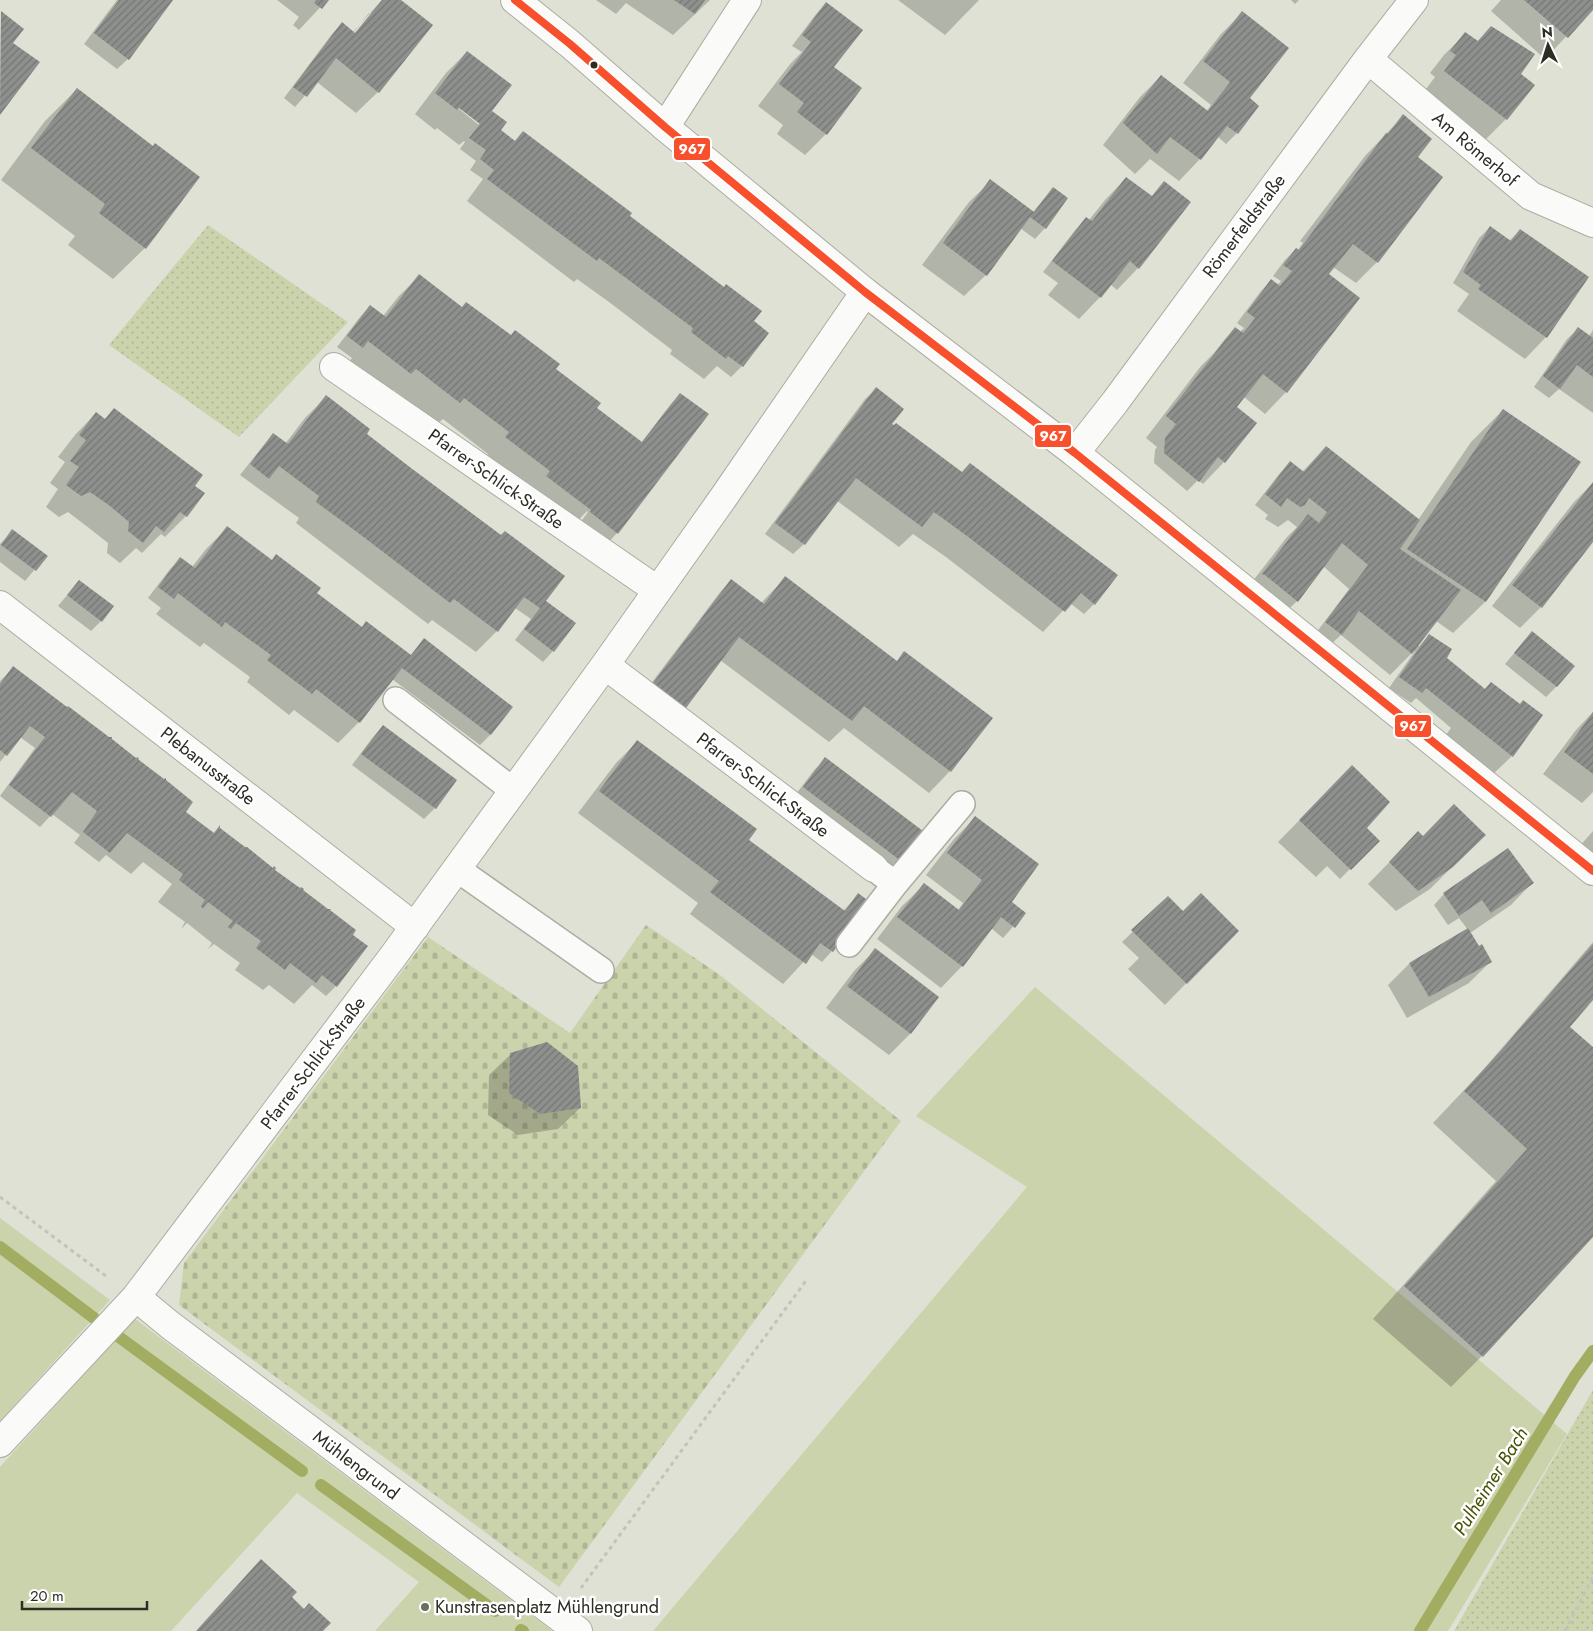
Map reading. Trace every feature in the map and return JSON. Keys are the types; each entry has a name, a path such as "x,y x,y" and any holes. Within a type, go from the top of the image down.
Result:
{"street":[{"path":"515,0 865,292 1075,453 1593,871"},
{"path":"665,127 747,0"},
{"name":"Römerfeldstraße","path":"1075,453 1414,0"},
{"name":"Am Römerhof","path":"1368,59 1531,196 1593,223"},
{"name":"Pfarrer-Schlick-Straße","path":"0,1443 136,1297 415,927 605,665 865,292"},
{"name":"Pfarrer-Schlick-Straße","path":"334,367 657,590"},
{"name":"Plebanusstraße","path":"0,605 415,927"},
{"name":"Pfarrer-Schlick-Straße","path":"605,665 874,868"},
{"name":"Mühlengrund","path":"136,1297 170,1325 569,1624"}],"lane":[{"path":"396,700 514,791"},
{"path":"850,944 895,884 962,804"},
{"path":"874,868 895,884"},
{"path":"458,869 600,970"}],"path":[{"path":"0,1197 136,1297"},
{"path":"569,1624 808,1278"},
{"path":"1565,1631 1593,1577"}],"green space":[{"path":"208,225 348,322 239,437 109,345"},
{"path":"646,925 720,975 901,1121 559,1587 179,1305 184,1263 428,937 570,1033"},
{"path":"1035,987 1567,1434 1448,1631 653,1631 1027,1187 916,1116"},
{"path":"0,1218 110,1300 0,1421"},
{"path":"135,1319 552,1631 375,1631 419,1582 297,1493 171,1631 0,1631 0,1467"},
{"path":"1593,1390 1593,1631 1454,1631"}],"building":[{"path":"119,0 173,0 129,60 94,33"},
{"path":"316,0 329,0 322,9 314,3"},
{"path":"382,0 401,0 433,25 379,93 336,58 307,97 293,87 342,22 355,33"},
{"path":"674,0 705,0 695,14"},
{"path":"1524,0 1593,0 1593,10 1568,38"},
{"path":"826,2 863,30 834,67 862,88 827,135 797,112 804,103 779,84 811,42 802,35"},
{"path":"1,11 24,29 13,43 40,62 0,115"},
{"path":"1242,11 1289,48 1250,98 1259,106 1238,134 1227,126 1201,160 1170,137 1157,154 1123,123 1161,75 1208,111 1230,82 1203,61"},
{"path":"1491,26 1535,54 1521,74 1535,85 1507,120 1444,71 1456,55 1450,51 1465,32 1478,41"},
{"path":"467,51 512,85 492,111 507,122 501,130 515,141 523,131 632,213 630,216 724,287 726,284 762,311 754,321 769,333 743,367 728,356 726,359 691,332 693,328 599,258 597,261 487,179 494,170 480,159 486,150 469,138 480,124 459,108 457,110 435,93"},
{"path":"77,88 153,146 155,143 200,177 146,249 99,213 105,204 31,148"},
{"path":"1403,114 1432,139 1418,157 1443,177 1378,263 1353,244 1329,274 1360,298 1287,393 1263,374 1237,407 1257,423 1225,463 1218,457 1199,482 1164,453 1165,438 1176,424 1166,416 1235,327 1243,333 1249,326 1255,318 1247,312 1271,279 1280,286 1292,271 1283,265 1296,248 1299,250 1386,133 1388,134"},
{"path":"1126,177 1152,196 1164,181 1191,202 1139,269 1130,261 1101,298 1052,261 1086,217 1092,221"},
{"path":"990,179 1034,212 1053,187 1068,198 1046,229 1030,217 987,276 943,243"},
{"path":"1490,226 1511,241 1520,229 1589,277 1547,338 1478,289 1481,285 1463,272"},
{"path":"419,274 462,307 466,302 511,335 515,330 560,364 556,369 601,403 597,408 642,442 680,393 709,414 618,534 590,512 591,510 546,476 550,471 505,437 509,432 464,398 460,403 416,369 411,374 368,341 363,348 347,336 370,305 386,317"},
{"path":"1578,327 1593,338 1593,377 1577,365 1560,389 1543,376"},
{"path":"876,387 904,409 892,424 896,423 962,472 970,463 1118,575 1095,605 1081,593 1065,612 934,512 922,527 856,478 805,545 775,523"},
{"path":"326,395 370,429 367,434 411,468 501,535 505,531 565,576 546,601 576,623 554,652 524,629 540,608 524,597 498,632 454,599 450,603 316,502 319,496 279,466 269,479 250,464 273,433 288,444"},
{"path":"114,408 203,475 195,486 205,493 187,517 180,512 164,532 156,526 143,543 128,531 129,522 110,506 90,492 81,496 66,485 79,467 70,461 86,440 79,435 96,412 105,419"},
{"path":"1503,409 1581,462 1486,602 1407,549"},
{"path":"1326,446 1420,520 1400,549 1461,590 1412,654 1359,611 1342,635 1325,622 1368,565 1342,543 1298,602 1262,574 1308,514 1319,523 1327,512 1309,498 1305,505 1300,507 1287,498 1281,507 1265,494 1290,461 1304,472"},
{"path":"1593,482 1593,542 1542,608 1512,585"},
{"path":"227,526 272,560 276,554 321,588 317,593 362,627 366,621 411,655 424,638 513,707 491,735 402,668 360,723 316,689 312,694 267,660 271,655 225,622 222,627 178,593 174,599 158,587 180,557 195,568"},
{"path":"12,529 48,556 36,571 1,545"},
{"path":"785,576 897,661 904,651 993,718 951,772 864,706 852,721 739,637 683,712 650,687 731,579 764,604"},
{"path":"79,580 114,606 102,622 67,595"},
{"path":"1532,631 1575,666 1557,687 1514,653"},
{"path":"1429,634 1452,649 1447,658 1485,689 1491,682 1520,704 1523,700 1543,715 1513,757 1426,688 1422,693 1399,677"},
{"path":"13,666 67,707 109,737 112,737 112,739 136,758 138,757 139,760 164,779 166,778 193,802 186,812 214,833 220,825 220,828 273,868 274,866 275,870 304,889 328,909 331,909 356,930 353,935 368,946 337,987 322,975 316,983 290,963 285,970 256,948 261,941 236,923 231,929 229,928 233,921 208,902 202,908 201,906 205,900 179,880 183,874 127,833 110,853 83,832 97,811 72,792 51,817 9,785 45,737 30,726 7,756 0,750 0,684"},
{"path":"1593,712 1593,774 1564,752"},
{"path":"383,725 457,780 436,809 361,754"},
{"path":"637,740 757,829 749,840 845,911 858,893 870,902 833,952 820,943 806,964 710,892 719,881 599,791"},
{"path":"825,757 923,831 901,861 803,787"},
{"path":"1352,765 1390,802 1367,828 1380,841 1351,870 1299,820"},
{"path":"1454,804 1486,835 1453,867 1418,891 1389,862 1418,831 1423,836"},
{"path":"975,816 1039,864 1012,902 1026,913 1015,928 1001,917 963,967 897,917 924,883 959,910 982,880 947,853"},
{"path":"1508,848 1534,883 1491,913 1482,900 1459,916 1443,893"},
{"path":"1201,893 1239,931 1187,984 1131,930 1168,896 1183,911"},
{"path":"1468,928 1479,946 1482,944 1492,962 1429,997 1409,963"},
{"path":"1593,944 1593,1000 1570,1027 1593,1047 1593,1237 1483,1357 1404,1286 1527,1149 1464,1091"},
{"path":"875,948 939,997 911,1034 847,986"},
{"path":"547,1042 578,1066 581,1108 540,1114 509,1093 510,1053"},
{"path":"261,1559 297,1592 292,1597 304,1609 309,1603 331,1623 323,1631 196,1631"}],"waterway":[{"path":"0,1247 94,1318"},
{"path":"119,1337 302,1471"},
{"name":"Pulheimer Bach","path":"1420,1631 1575,1376 1593,1351"},
{"path":"321,1485 495,1611"}],"transit line":[{"name":"967","path":"515,0 865,292 1075,453 1593,871"}],"place":[{"name":"Kunstrasenplatz Mühlengrund","path":"425,1607"}]}
